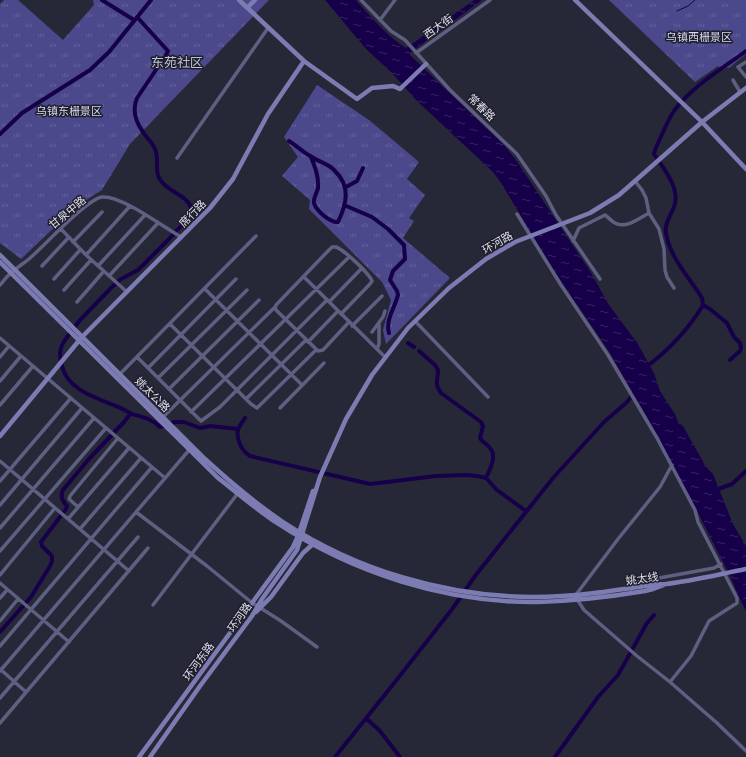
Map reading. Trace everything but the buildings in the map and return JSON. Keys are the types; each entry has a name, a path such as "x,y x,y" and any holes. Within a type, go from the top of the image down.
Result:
{"street":[{"path":"239,0 304,61 357,99 372,88 393,86 400,89 426,64"},
{"path":"247,8 255,0"},
{"name":"常春路","path":"361,0 391,31 408,44 450,90 517,154 531,172 556,215 600,280"},
{"path":"380,20 395,0"},
{"name":"西大街","path":"415,52 490,0"},
{"path":"575,0 688,108 746,169"},
{"path":"177,158 268,28"},
{"name":"席行路","path":"0,436 46,378 80,339 127,292 179,236 210,208 232,179 268,114 304,61"},
{"path":"746,62 738,68 746,77"},
{"path":"733,80 740,92"},
{"name":"环河路","path":"150,757 252,616 262,599 297,550 312,493 352,408 385,357 415,321 446,291 474,267 502,249 528,236 564,224 600,208 619,195 702,122 746,88"},
{"path":"636,181 646,198 649,213 659,229 664,249 665,270 667,277 674,288"},
{"name":"甘泉中路","path":"0,286 70,219 101,197 130,206 179,236"},
{"path":"86,255 130,206"},
{"path":"73,242 102,212"},
{"path":"573,241 579,228 605,214 616,224 623,224 633,222 649,213"},
{"path":"517,214 561,286 596,335 672,465 738,601 709,621 691,656 670,682"},
{"path":"98,266 145,215"},
{"path":"109,276 158,223"},
{"path":"61,228 80,250 127,292"},
{"path":"118,375 256,236"},
{"path":"42,266 69,237"},
{"path":"162,419 275,307 332,247 338,247 371,278 370,284 281,364 246,399"},
{"path":"54,279 80,250"},
{"name":"姚太公路","path":"0,255 13,272"},
{"path":"191,412 349,257"},
{"path":"64,290 91,260"},
{"name":"姚太公路","path":"0,262 13,272 162,419 176,430 191,448"},
{"path":"136,357 191,412 201,421 204,420 220,407 296,330 362,268"},
{"path":"77,302 104,271"},
{"path":"304,277 385,357"},
{"path":"148,368 236,279"},
{"path":"205,289 302,385"},
{"path":"158,378 247,290"},
{"path":"352,326 382,296"},
{"path":"169,389 259,300"},
{"path":"275,307 277,312 285,320 316,350 321,352 349,322"},
{"path":"372,332 386,311"},
{"path":"415,321 488,397"},
{"path":"377,349 379,344 379,323"},
{"path":"170,324 255,407 260,407 316,350"},
{"path":"0,338 165,478"},
{"path":"0,357 9,346"},
{"path":"0,381 21,356"},
{"path":"280,408 324,363"},
{"path":"0,405 33,366"},
{"path":"0,481 71,398"},
{"path":"0,505 82,408"},
{"path":"0,528 94,418"},
{"name":"姚太公路","path":"162,419 170,430 239,492 301,535"},
{"path":"0,552 107,429"},
{"path":"78,507 69,499 70,496 116,437"},
{"path":"67,518 129,448"},
{"path":"26,692 0,670 191,448"},
{"path":"80,529 141,458"},
{"path":"0,461 129,571"},
{"path":"672,465 660,487 618,539 576,598 584,610 637,656 670,682 746,751"},
{"path":"0,646 29,608 91,539 152,467"},
{"path":"153,605 239,492"},
{"path":"0,575 56,508"},
{"path":"136,512 192,554 251,602 281,621 317,647"},
{"name":"姚太线","path":"301,535 313,544 384,576 414,585 472,595 576,598 645,591 659,588 666,584"},
{"name":"姚太线","path":"301,535 376,568 450,591"},
{"name":"环河东路","path":"139,757 301,535"},
{"path":"0,698 138,537"},
{"path":"252,616 268,601 303,554 313,544"},
{"path":"0,724 148,548"},
{"path":"631,589 637,582 714,568 721,564"},
{"path":"666,584 746,569"},
{"path":"0,583 69,642"},
{"name":"姚太线","path":"576,598 666,584"},
{"path":"0,598 7,590"},
{"path":"0,621 20,600"}],"green space":[{"name":"乌镇东栅景区","path":"4,0 18,0 63,40 94,5 93,0 269,0 130,144 102,190 78,205 21,259 0,243 0,4"},
{"name":"乌镇西栅景区","path":"609,0 746,0 746,54 729,68 728,67 722,70 718,66 695,82"},
{"path":"317,85 369,120 419,162 407,179 425,195 409,218 414,221 403,238 450,278 386,344 383,330 391,300 382,282 309,209 310,200 282,176 298,157 284,137"}],"water":[{"path":"325,0 356,0 385,32 406,48 474,0 482,0 410,53 410,55 505,146 516,160 590,271 609,305 638,344 654,373 660,391 676,416 678,422 683,426 706,467 713,474 733,524 746,546 746,611 692,501 645,414 608,350 554,271 501,183 493,172 417,101 391,72 366,49"}],"waterway":[{"path":"102,0 134,20"},
{"path":"0,134 22,113 90,70 109,52 151,0"},
{"path":"677,11 688,6 695,0"},
{"path":"137,17 168,51 135,102 136,120 155,149 159,178 165,185 183,197 190,205 192,210 181,226 138,270 121,279 80,320 62,346 60,352 61,362 65,374 76,387 100,400 132,414 151,420 160,427 175,422 184,422 200,428 210,426 238,429"},
{"path":"646,367 678,339 703,305 702,298 671,251 668,242 666,226 676,200 673,186 667,173 654,154 655,150 668,120 681,102 708,78 746,51"},
{"path":"289,141 315,159 329,166 343,182 346,195 344,208 338,222 332,221 324,216 315,206 314,199 318,188 318,180 311,157"},
{"path":"346,187 357,181 363,168"},
{"path":"344,205 372,217 388,229 404,245 405,259 393,271 390,280 398,295 389,319 389,333"},
{"path":"703,305 727,323 734,337 740,343 740,351 730,360"},
{"path":"408,343 414,347"},
{"path":"419,351 435,365 438,370 437,384 441,393 481,422 483,426 480,438 492,450 493,454 492,462 486,478"},
{"path":"335,757 453,608 475,576 553,478 604,422 626,403 637,390"},
{"path":"0,632 31,597 50,566 52,556 42,546 41,542 66,509 67,506 62,497 63,490 131,413"},
{"path":"245,418 239,428 238,438 242,448 250,456 370,484 436,476 477,476 486,478 497,490 526,511"},
{"path":"713,491 732,484 746,471"},
{"path":"555,757 598,697 618,675 647,623 654,615"},
{"path":"366,718 380,731 400,757"}],"district":[{"name":"东苑社区","path":"177,62"}]}
